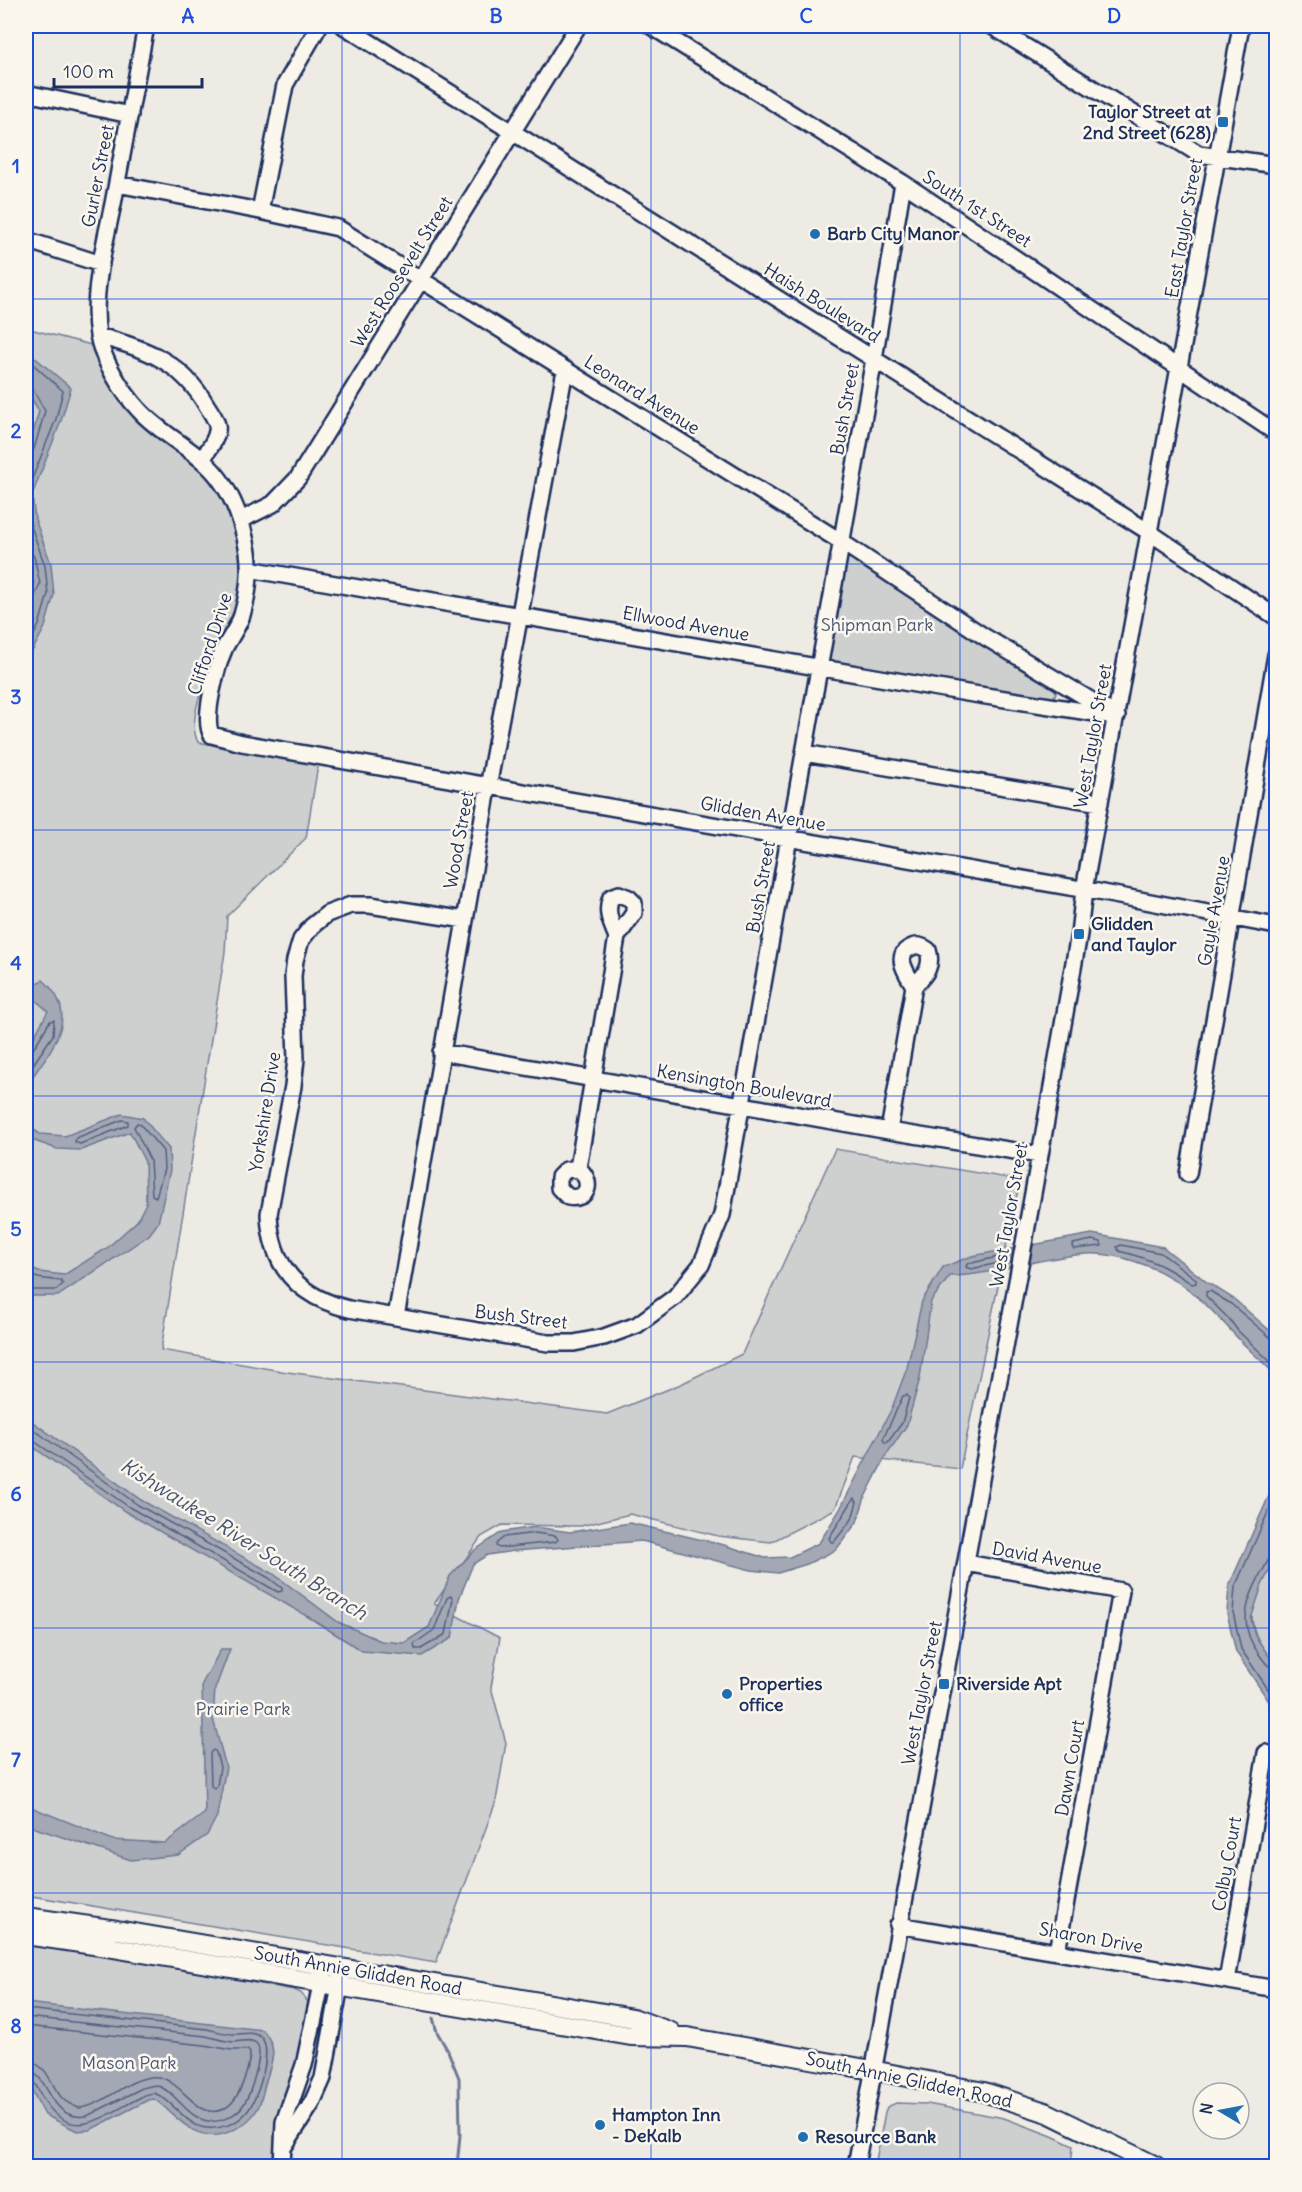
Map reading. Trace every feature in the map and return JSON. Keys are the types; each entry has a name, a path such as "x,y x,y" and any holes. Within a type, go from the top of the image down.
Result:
{"main road":[{"name":"South Annie Glidden Road","path":"26,1917 117,1930 631,2036 687,2037 984,2092 1048,2114 1155,2166"},
{"name":"South Annie Glidden Road","path":"26,1935 332,1976"}],"street":[{"name":"Gurler Street","path":"98,336 97,311 101,264 146,26"},
{"path":"260,211 285,85 319,26"},
{"name":"Haish Boulevard","path":"344,26 364,31 512,131 1149,532 1276,617"},
{"name":"West Roosevelt Street","path":"241,520 273,504 292,486 578,26"},
{"name":"South 1st Street","path":"651,26 903,183 1276,433"},
{"path":"992,26 1199,154 1276,165"},
{"name":"East Taylor Street","path":"1178,366 1241,26"},
{"path":"26,93 130,115"},
{"name":"Bush Street","path":"396,1317 556,1343 594,1340 637,1325 675,1297 706,1256 722,1215 790,838 903,183"},
{"name":"Leonard Avenue","path":"117,184 338,228 840,541 985,637 1117,716"},
{"path":"26,240 101,264"},
{"path":"98,336 158,355 174,366 191,384 218,425 216,437 202,460"},
{"name":"Clifford Drive","path":"98,336 120,386 137,408 202,460 220,479 241,520 249,569 242,614 225,649 215,678 208,715 208,728 212,735 242,743"},
{"name":"West Taylor Street","path":"856,2166 898,1924 1040,1155 1079,934 1084,890 1178,366"},
{"name":"Wood Street","path":"396,1317 441,1052 565,370"},
{"name":"Ellwood Avenue","path":"249,569 967,693 1117,716"},
{"name":"Gayle Avenue","path":"1188,1174 1276,655"},
{"name":"Glidden Avenue","path":"242,743 1084,890 1276,926"},
{"path":"804,753 1100,803"},
{"name":"Yorkshire Drive","path":"396,1317 335,1305 315,1297 306,1292 288,1275 275,1250 269,1214 296,1059 295,960 301,940 312,926 327,914 351,905 370,905 465,920"},
{"path":"578,1168 616,937"},
{"path":"889,1131 914,986"},
{"name":"Kensington Boulevard","path":"441,1052 889,1131 1040,1155"},
{"name":"David Avenue","path":"966,1563 1121,1591"},
{"name":"Dawn Court","path":"1057,1952 1121,1591"},
{"name":"Colby Court","path":"1227,1981 1266,1753"},
{"name":"Sharon Drive","path":"898,1924 1276,1989"},
{"path":"282,2166 284,2122 332,1976"},
{"path":"283,2148 312,2103 323,2078 332,1976"}],"green space":[{"name":"Prairie Park","path":"26,328 95,346 105,374 114,390 180,448 211,481 232,515 241,546 240,590 233,614 201,692 194,728 198,742 318,765 306,838 227,916 225,952 161,1350 287,1372 607,1414 681,1384 742,1354 835,1149 1020,1180 960,1469 855,1457 835,1509 771,1542 718,1536 630,1514 581,1526 502,1525 481,1537 434,1604 500,1638 491,1687 506,1743 496,1801 436,1963 26,1895"},
{"name":"Shipman Park","path":"844,553 1055,687 1056,693 1052,700 826,661"},
{"path":"1276,1557 1276,1666 1256,1636 1252,1612 1260,1588"},
{"name":"Mason Park","path":"26,1941 301,1993 310,2008 308,2027 277,2134 272,2166 26,2166"},
{"path":"896,2103 927,2104 1004,2118 1073,2146 1071,2166 875,2166 885,2112 887,2107"}],"water":[{"path":"26,350 71,388 61,421 32,495 35,519 51,564 54,595 45,627 26,663 26,602 34,585 26,545 26,458 39,411 26,390"},
{"path":"43,980 55,993 61,1007 62,1020 52,1047 26,1086 26,1052 48,1011 33,998 26,1003 26,988"},
{"path":"122,1114 143,1118 169,1149 170,1170 158,1223 149,1235 58,1296 26,1296 26,1267 39,1272 64,1275 107,1248 137,1221 146,1203 145,1162 130,1132 81,1150 57,1149 26,1138 26,1125 40,1134 65,1136"},
{"path":"1092,1234 1163,1247 1208,1283 1234,1299 1276,1336 1276,1376 1197,1297 1171,1278 1140,1263 1109,1255 1086,1254 984,1273 950,1276 931,1301 920,1378 907,1425 887,1454 865,1497 857,1522 836,1550 807,1564 778,1573 751,1570 642,1541 487,1555 473,1564 459,1599 452,1638 422,1656 362,1651 310,1618 126,1512 26,1442 26,1417 141,1500 272,1573 338,1622 381,1641 404,1643 429,1627 450,1576 475,1550 502,1532 535,1527 570,1532 630,1523 724,1545 765,1558 790,1557 819,1543 839,1511 892,1408 907,1368 922,1301 943,1267 972,1256"},
{"path":"1276,1480 1276,1557 1262,1585 1251,1619 1255,1636 1276,1666 1276,1712 1236,1652 1227,1613 1229,1586"},
{"path":"221,1649 230,1649 215,1689 213,1719 226,1767 217,1816 207,1835 178,1855 131,1860 26,1825 26,1805 113,1840 165,1843 205,1813 202,1684"},
{"path":"26,2003 263,2030 271,2043 273,2055 261,2102 254,2114 242,2125 218,2135 196,2132 154,2099 90,2130 77,2131 45,2115 26,2080"}],"waterway":[{"path":"433,2018 437,2032 459,2078 460,2135 457,2166"}],"place":[{"name":"Taylor Street at 2nd Street (628)","path":"1223,122"},
{"name":"Barb City Manor","path":"815,234"},
{"name":"Glidden and Taylor","path":"1079,934"},
{"name":"Riverside Apt","path":"944,1684"},
{"name":"Properties office","path":"727,1694"},
{"name":"Hampton Inn - DeKalb","path":"600,2125"},
{"name":"Resource Bank","path":"803,2137"}],"water label":[{"name":"Kishwaukee River South Branch","path":"244,1539"}]}
